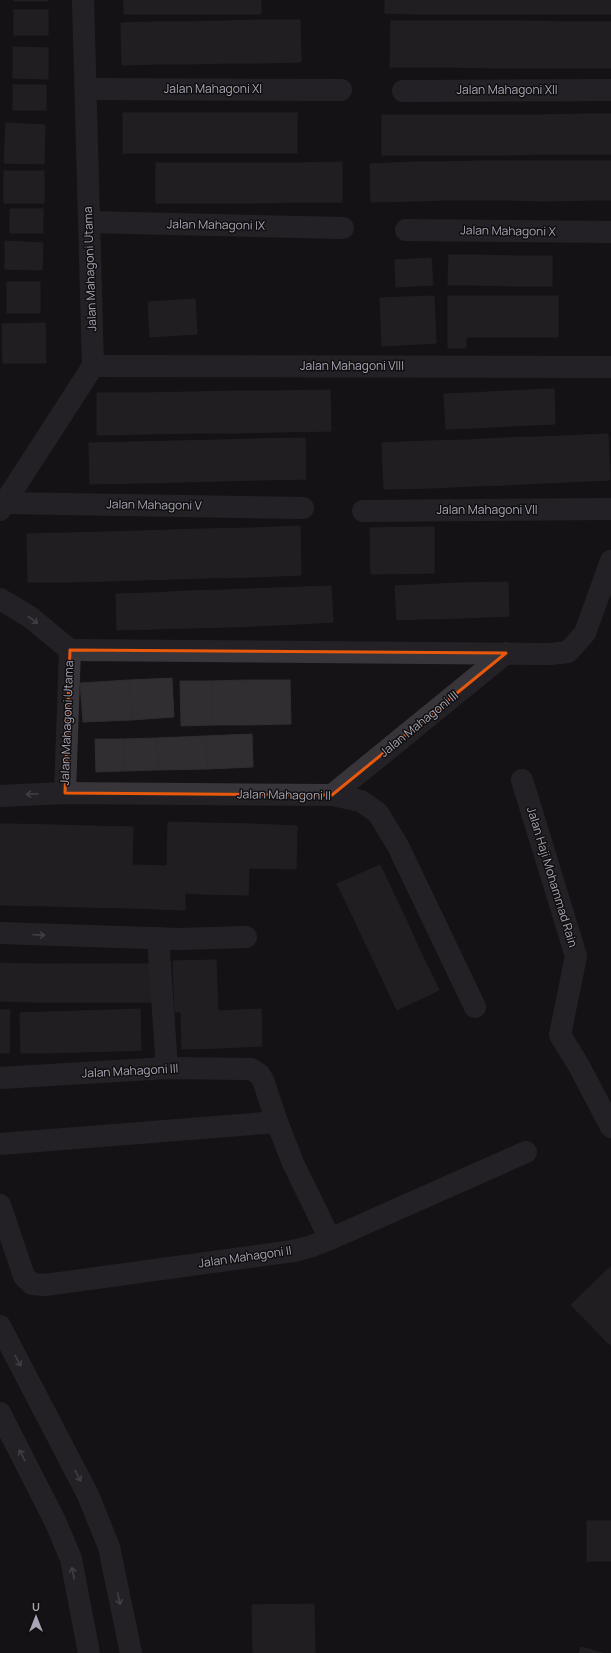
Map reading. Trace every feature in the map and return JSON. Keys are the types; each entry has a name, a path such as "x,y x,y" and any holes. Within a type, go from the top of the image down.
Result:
{"street":[{"name":"Jalan Mahagoni Utama","path":"83,0 93,366"},
{"name":"Jalan Mahagoni XI","path":"86,89 341,90"},
{"name":"Jalan Mahagoni XII","path":"403,91 611,90"},
{"name":"Jalan Mahagoni IX","path":"89,222 343,228"},
{"name":"Jalan Mahagoni X","path":"406,230 611,232"},
{"name":"Jalan Mahagoni VIII","path":"93,366 611,367"},
{"path":"2,507 93,366"},
{"name":"Jalan Mahagoni V","path":"2,507 303,508"},
{"name":"Jalan Mahagoni VII","path":"363,511 611,509"},
{"path":"70,650 550,654 568,652 585,633 611,561"},
{"name":"Jalan Mahagoni Utama","path":"0,599 30,617 70,650 65,793 0,796"},
{"name":"Jalan Mahagoni III","path":"332,795 506,653"},
{"name":"Jalan Haji Mohammad Rain","path":"522,780 576,956 560,1035 579,1066 611,1127"},
{"name":"Jalan Mahagoni II","path":"65,793 332,795 361,801 378,813 398,846 475,1008"},
{"path":"0,933 158,938 246,937"},
{"path":"158,938 167,1068"},
{"name":"Jalan Mahagoni III","path":"0,1078 167,1068 251,1070 259,1074 263,1080 277,1122"},
{"path":"0,1144 277,1122 293,1164 330,1239"},
{"name":"Jalan Mahagoni II","path":"0,1205 24,1276 32,1284 46,1285 293,1251 312,1246 526,1152"},
{"path":"0,1326 91,1503 108,1547 131,1653"},
{"path":"0,1413 56,1523 71,1559 89,1653"}],"highlighted area":[{"path":"70,650 506,653 332,795 65,793"}],"building":[{"path":"47,0 47,1 14,1"},
{"path":"124,0 152,0 152,14 124,14"},
{"path":"152,0 196,0 196,14 152,14"},
{"path":"196,0 223,0 223,14 196,14"},
{"path":"223,0 261,0 261,14 223,14"},
{"path":"385,0 416,0 415,14 385,13"},
{"path":"416,0 446,0 446,14 415,14"},
{"path":"446,0 490,0 490,14 446,14"},
{"path":"490,0 522,0 522,14 490,14"},
{"path":"522,0 559,0 559,14 522,14"},
{"path":"559,0 591,0 590,14 559,14"},
{"path":"591,0 611,0 611,14 590,14"},
{"path":"14,10 48,10 48,35 14,35"},
{"path":"258,20 300,20 301,62 259,63"},
{"path":"258,20 259,63 226,63 225,21"},
{"path":"225,21 226,63 190,64 189,22"},
{"path":"391,21 423,21 423,67 390,67"},
{"path":"423,21 453,21 453,67 423,67"},
{"path":"453,21 493,21 492,68 453,67"},
{"path":"493,21 525,21 525,68 492,68"},
{"path":"525,21 564,22 563,68 525,68"},
{"path":"154,22 189,22 190,64 155,64"},
{"path":"154,22 155,64 122,65 121,23"},
{"path":"564,22 595,22 594,68 563,68"},
{"path":"595,22 611,22 611,68 594,68"},
{"path":"13,47 48,48 48,79 13,78"},
{"path":"13,85 46,85 46,110 13,110"},
{"path":"123,113 154,113 154,153 123,153"},
{"path":"154,113 187,113 187,153 154,153"},
{"path":"187,113 218,113 218,153 187,153"},
{"path":"218,113 250,113 250,153 218,153"},
{"path":"250,113 297,113 297,153 250,153"},
{"path":"588,114 611,114 611,154 589,154"},
{"path":"588,114 589,154 541,154 541,115"},
{"path":"382,115 414,115 414,155 382,155"},
{"path":"414,115 445,115 445,155 414,155"},
{"path":"445,115 478,115 478,155 445,155"},
{"path":"478,115 509,115 509,155 478,155"},
{"path":"509,115 541,115 541,154 509,155"},
{"path":"6,123 45,125 44,164 4,163"},
{"path":"480,161 480,200 443,200 443,162"},
{"path":"480,161 511,161 511,200 480,200"},
{"path":"511,161 543,161 543,201 511,200"},
{"path":"543,161 590,161 590,200 543,201"},
{"path":"590,161 611,161 611,200 590,200"},
{"path":"342,162 342,202 299,202 299,163"},
{"path":"416,162 443,162 443,200 417,201"},
{"path":"416,162 417,201 371,202 370,164"},
{"path":"156,163 189,163 189,203 156,203"},
{"path":"189,163 220,163 220,203 189,203"},
{"path":"220,163 252,163 252,203 220,203"},
{"path":"252,163 299,163 299,202 252,203"},
{"path":"4,171 44,171 44,203 4,203"},
{"path":"10,209 43,209 43,233 10,233"},
{"path":"5,241 43,243 42,270 5,269"},
{"path":"449,255 474,255 474,285 448,285"},
{"path":"474,255 515,256 514,286 474,285"},
{"path":"515,256 552,256 552,286 514,286"},
{"path":"431,258 433,285 396,287 395,260"},
{"path":"7,282 40,282 40,313 7,313"},
{"path":"434,296 436,343 382,346 380,298"},
{"path":"448,296 466,296 466,348 448,348"},
{"path":"466,296 522,296 522,337 466,337"},
{"path":"522,296 558,296 558,337 522,337"},
{"path":"195,299 197,334 150,337 148,302"},
{"path":"45,323 46,363 3,363 2,324"},
{"path":"554,389 555,424 508,426 507,391"},
{"path":"330,390 331,431 274,432 274,391"},
{"path":"236,391 274,391 274,432 237,433"},
{"path":"236,391 237,433 195,433 195,392"},
{"path":"507,391 508,426 473,428 472,393"},
{"path":"195,392 195,433 144,434 143,393"},
{"path":"97,393 143,393 144,434 97,435"},
{"path":"472,393 473,428 446,429 444,394"},
{"path":"608,434 610,480 542,483 540,437"},
{"path":"540,437 542,483 505,485 502,438"},
{"path":"305,438 306,479 257,480 256,439"},
{"path":"502,438 505,485 471,486 469,440"},
{"path":"256,439 257,480 220,481 219,440"},
{"path":"219,440 220,481 179,482 178,441"},
{"path":"469,440 471,486 432,488 430,441"},
{"path":"178,441 179,482 136,483 134,442"},
{"path":"430,441 432,488 384,489 382,443"},
{"path":"134,442 136,483 90,484 89,443"},
{"path":"300,526 301,575 253,577 252,528"},
{"path":"434,527 434,573 371,574 370,528"},
{"path":"252,528 253,577 205,578 204,529"},
{"path":"204,529 205,578 171,579 170,530"},
{"path":"170,530 171,579 141,580 140,531"},
{"path":"140,531 141,580 108,581 106,532"},
{"path":"106,532 108,581 69,582 68,533"},
{"path":"68,533 69,582 28,582 27,534"},
{"path":"508,582 509,616 462,618 461,583"},
{"path":"461,583 462,618 419,619 418,585"},
{"path":"418,585 419,619 397,620 395,586"},
{"path":"331,586 333,622 278,625 276,588"},
{"path":"276,588 278,625 228,627 226,590"},
{"path":"226,590 228,627 189,628 188,591"},
{"path":"188,591 189,628 153,629 152,593"},
{"path":"152,593 153,629 117,630 116,594"},
{"path":"172,678 174,717 132,720 129,680"},
{"path":"129,680 132,720 83,722 80,683"},
{"path":"247,680 247,725 212,725 211,681"},
{"path":"247,680 290,680 291,724 247,725"},
{"path":"180,681 211,681 212,725 181,726"},
{"path":"252,734 253,767 207,769 205,736"},
{"path":"205,736 207,769 158,770 157,738"},
{"path":"157,738 158,770 124,771 123,739"},
{"path":"95,739 123,739 124,771 96,772"},
{"path":"168,822 205,823 205,867 167,866"},
{"path":"205,823 250,824 249,868 205,867"},
{"path":"0,824 7,824 6,862 0,861"},
{"path":"7,824 52,825 51,863 6,862"},
{"path":"250,824 297,826 296,869 249,868"},
{"path":"52,825 89,826 88,864 51,863"},
{"path":"89,826 133,827 132,865 88,864"},
{"path":"0,861 6,862 5,905 0,905"},
{"path":"6,862 51,863 50,906 5,905"},
{"path":"51,863 88,864 86,907 50,906"},
{"path":"88,864 132,865 130,908 86,907"},
{"path":"132,865 205,867 204,894 185,893 185,910 130,908"},
{"path":"380,865 389,884 347,904 337,884"},
{"path":"205,867 249,868 248,895 204,894"},
{"path":"389,884 406,920 364,940 347,904"},
{"path":"406,920 422,955 380,974 364,940"},
{"path":"422,955 439,990 397,1010 380,974"},
{"path":"216,960 218,1011 175,1012 173,961"},
{"path":"0,963 32,964 32,1002 0,1001"},
{"path":"32,964 68,964 68,1002 32,1002"},
{"path":"68,964 116,964 116,1002 68,1002"},
{"path":"116,964 153,964 153,1002 116,1002"},
{"path":"140,1009 141,1050 114,1051 113,1010"},
{"path":"261,1009 262,1046 219,1048 218,1011"},
{"path":"0,1010 10,1010 9,1053 0,1053"},
{"path":"113,1010 114,1051 81,1052 80,1011"},
{"path":"80,1011 81,1052 48,1053 47,1012"},
{"path":"218,1011 219,1048 182,1049 181,1012"},
{"path":"47,1012 48,1053 21,1053 20,1013"},
{"path":"611,1266 611,1346 571,1305"},
{"path":"587,1521 611,1521 611,1561 587,1561"},
{"path":"314,1604 315,1653 253,1653 252,1605"},
{"path":"581,1647 603,1653 579,1653"}]}
